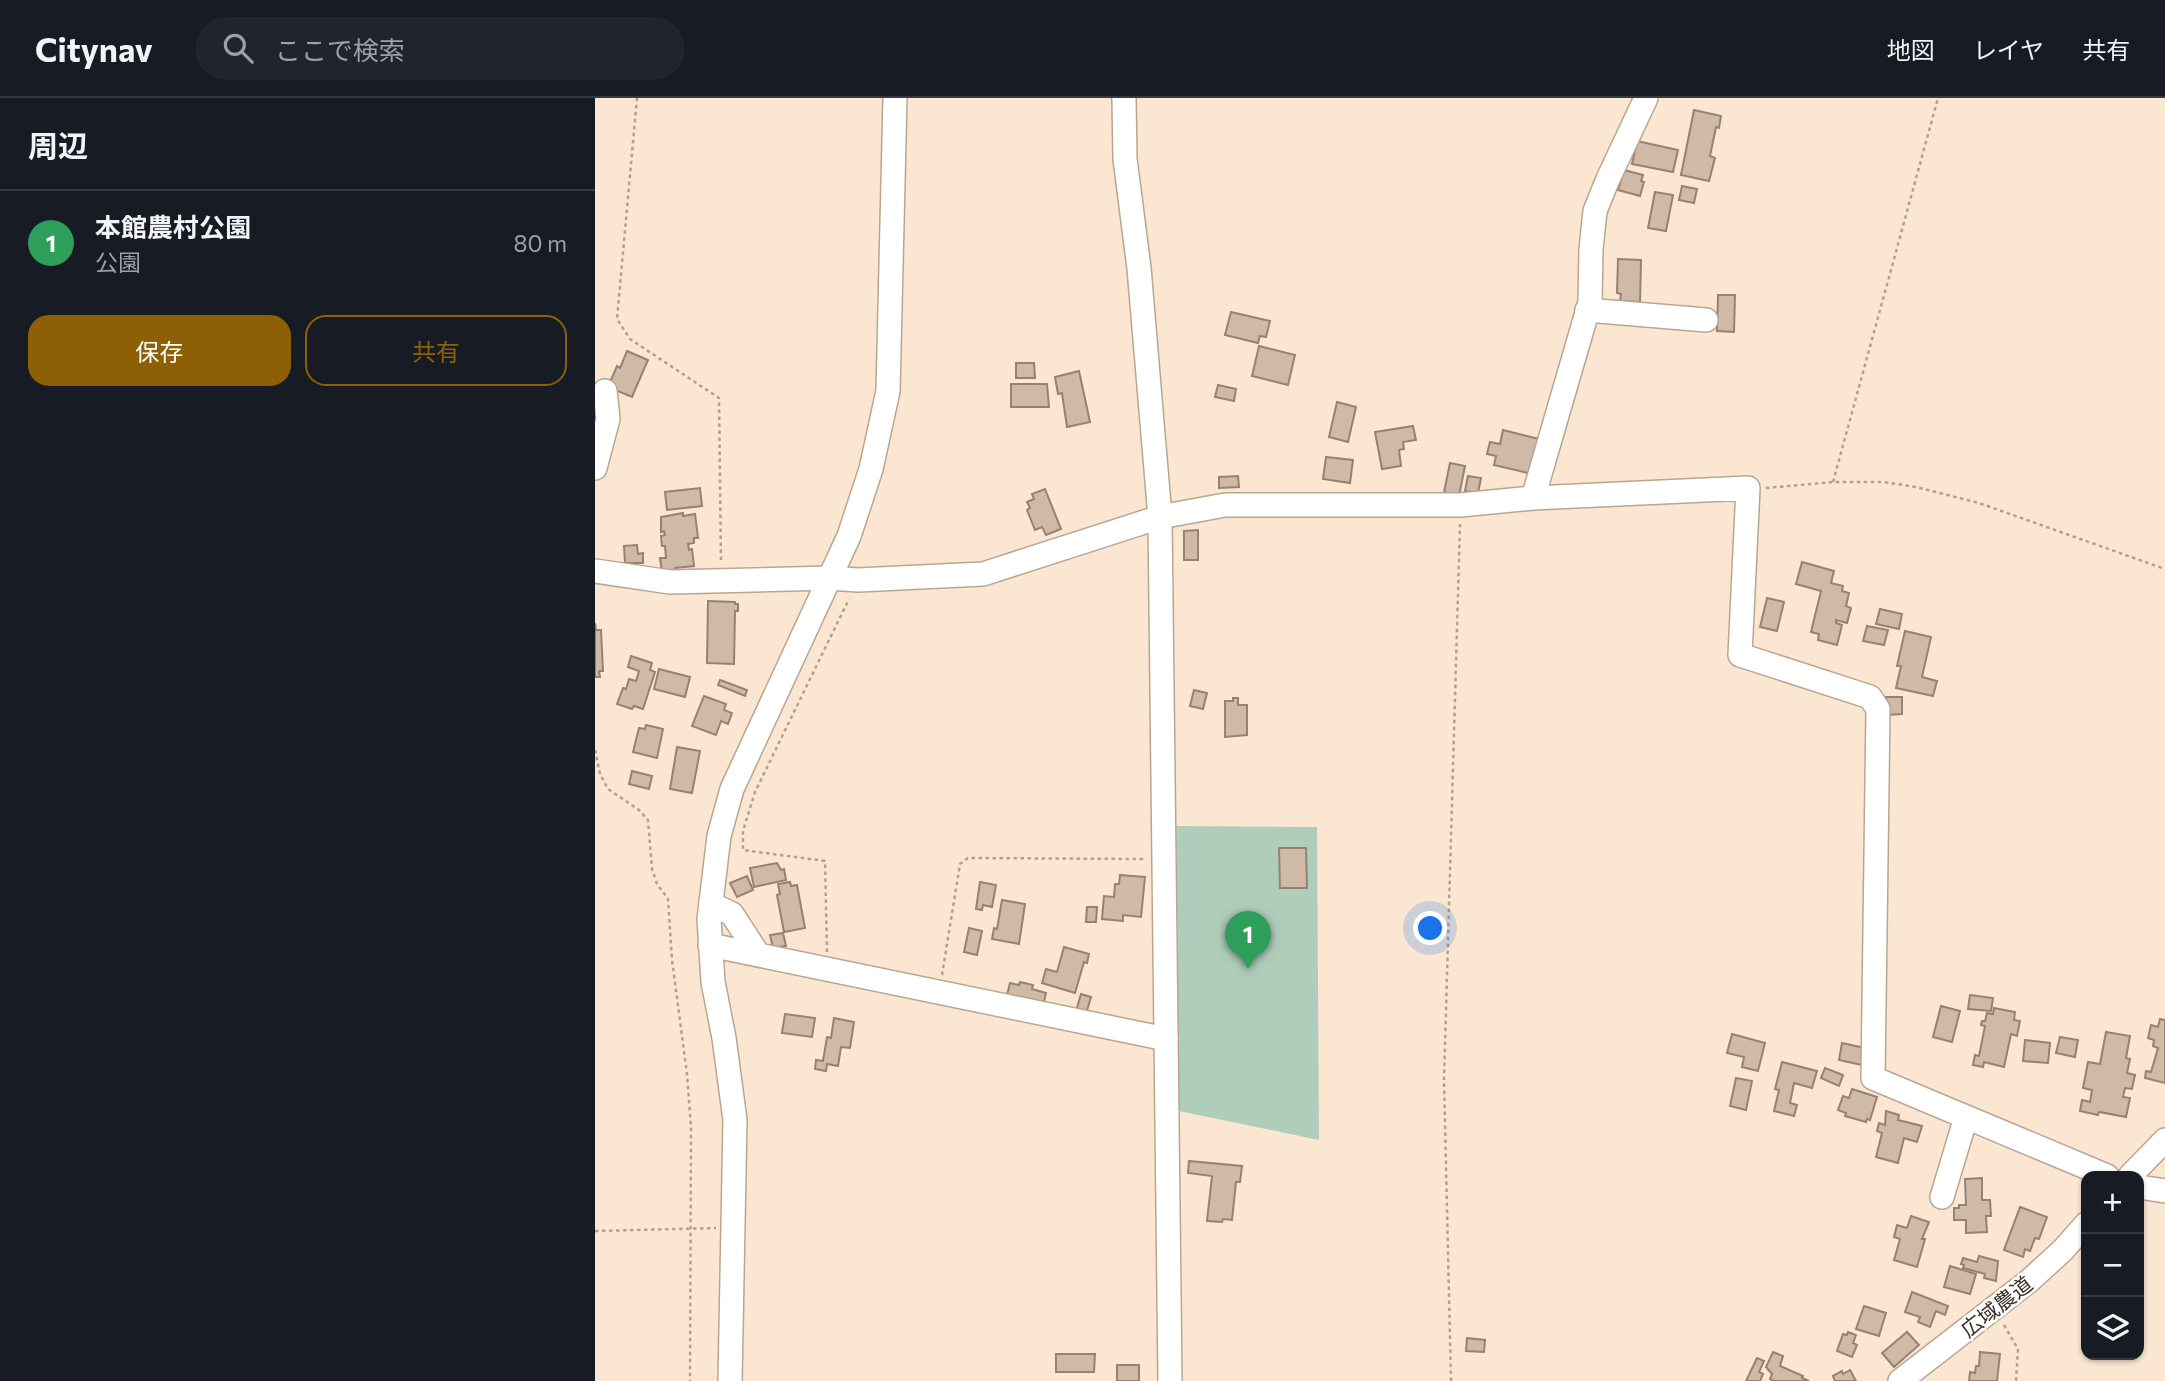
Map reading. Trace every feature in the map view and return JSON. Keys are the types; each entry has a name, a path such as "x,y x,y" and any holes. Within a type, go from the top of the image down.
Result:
{"street":[{"path":"730,1381 735,1120 725,1038 713,982 711,904 719,836 732,789 849,536 871,470 888,391 895,98"},
{"path":"1124,98 1125,159 1139,268 1160,517 1171,1275 1170,1381"},
{"path":"1533,498 1587,310 1595,211 1646,98"},
{"path":"1587,310 1706,320"},
{"path":"595,468 608,419 605,391"},
{"path":"595,571 670,582 829,578 857,580 983,574 1160,517 1225,505 1460,505 1533,498 1748,488 1740,655 1870,697 1878,709 1873,1078 2095,1171"},
{"path":"711,904 732,914 758,954"},
{"path":"711,944 1166,1040"},
{"path":"1942,1197 1966,1117"},
{"path":"2135,1171 2165,1140"},
{"path":"2144,1188 2165,1191"},
{"name":"広域農道","path":"1900,1381 2029,1281 2081,1230"}],"path":[{"path":"637,98 617,319 630,339 719,398 721,581"},
{"path":"1833,482 1938,98"},
{"path":"1748,488 1833,482 1884,482 1916,487 1979,503 2165,569"},
{"path":"1451,1381 1444,1080 1460,505"},
{"path":"828,969 825,861 743,850 743,831 755,792 857,580"},
{"path":"595,750 600,774 608,789 639,810 647,820 652,869 657,884 668,899 672,960 691,1127 690,1381"},
{"path":"939,992 960,864 968,858 1163,859"},
{"path":"595,1231 733,1228"},
{"path":"1990,1310 2008,1329 2018,1349 2016,1381"}],"green space":[{"path":"1176,826 1317,827 1319,1140 1179,1111"}],"building":[{"path":"1694,110 1721,116 1710,156 1715,158 1709,181 1681,175"},
{"path":"1637,141 1678,150 1673,172 1632,164"},
{"path":"1624,170 1643,175 1640,196 1618,190"},
{"path":"1682,186 1697,189 1694,203 1679,200"},
{"path":"1655,192 1673,195 1666,231 1648,228"},
{"path":"1618,259 1641,260 1640,302 1620,301 1621,294 1617,293"},
{"path":"1718,295 1735,295 1734,332 1717,331"},
{"path":"1231,312 1270,321 1266,337 1260,336 1258,343 1225,335"},
{"path":"1259,346 1295,355 1288,385 1252,376"},
{"path":"627,351 648,360 632,397 608,387"},
{"path":"1016,363 1034,363 1035,378 1016,378"},
{"path":"1079,371 1090,422 1067,427 1062,393 1058,394 1055,377"},
{"path":"1011,384 1047,384 1049,407 1011,407"},
{"path":"1218,385 1236,389 1234,401 1215,397"},
{"path":"1337,402 1356,407 1348,442 1329,437"},
{"path":"1413,426 1416,440 1403,442 1404,449 1399,450 1401,466 1382,469 1375,432"},
{"path":"1503,430 1539,439 1532,474 1494,465 1496,456 1487,454 1490,442 1500,444"},
{"path":"1326,457 1353,460 1350,483 1323,479"},
{"path":"1450,463 1465,466 1459,496 1444,492"},
{"path":"1238,476 1239,487 1219,488 1219,477"},
{"path":"1468,476 1481,478 1478,493 1465,491"},
{"path":"700,488 702,506 667,510 665,492"},
{"path":"1045,489 1061,529 1046,535 1042,527 1035,530 1027,510 1030,508 1027,502 1034,499 1032,494"},
{"path":"683,513 683,516 695,514 698,538 694,538 694,543 688,544 689,550 692,549 694,566 675,568 675,572 662,573 660,558 666,558 665,546 662,546 661,536 665,535 664,531 661,532 661,517"},
{"path":"1198,530 1198,560 1184,560 1184,531"},
{"path":"637,545 638,554 643,553 643,563 625,563 624,546"},
{"path":"1802,562 1834,571 1831,583 1843,586 1842,591 1849,593 1846,606 1851,608 1847,623 1836,620 1836,623 1842,625 1837,645 1818,640 1819,634 1811,632 1821,591 1796,584"},
{"path":"1767,598 1784,602 1777,631 1760,627"},
{"path":"708,601 738,604 738,611 735,611 734,664 707,663"},
{"path":"1880,609 1902,614 1899,629 1876,624"},
{"path":"595,623 596,630 601,630 603,671 599,671 600,677 595,677"},
{"path":"1867,626 1888,630 1884,645 1863,641"},
{"path":"1905,631 1931,637 1922,677 1937,681 1933,696 1896,688 1901,666 1897,666"},
{"path":"631,656 652,663 650,670 655,672 643,709 617,704 629,679 636,681 639,671 628,667"},
{"path":"659,669 690,677 685,697 654,689"},
{"path":"720,680 747,690 745,696 718,685"},
{"path":"1194,690 1207,693 1203,709 1190,706"},
{"path":"704,696 726,704 724,710 732,713 728,724 721,721 716,735 692,726"},
{"path":"1886,697 1902,697 1902,714 1887,715"},
{"path":"1233,698 1238,698 1238,705 1247,705 1247,735 1225,737 1225,701 1233,701"},
{"path":"646,725 663,729 657,758 633,752 639,728 645,729"},
{"path":"677,747 700,751 692,793 670,789"},
{"path":"632,771 652,776 649,789 629,784"},
{"path":"1279,848 1306,848 1307,888 1280,888"},
{"path":"777,863 781,870 784,869 786,880 754,887 750,868"},
{"path":"1120,875 1145,877 1141,917 1123,915 1123,921 1102,919 1104,896 1114,897 1115,884 1119,884"},
{"path":"747,876 753,890 737,897 730,883"},
{"path":"790,882 791,886 797,885 805,928 784,932 777,895 780,894 778,884"},
{"path":"980,882 996,885 992,907 983,905 982,910 976,909"},
{"path":"1002,900 1025,904 1019,944 992,939 994,928 997,929"},
{"path":"1087,907 1097,907 1096,922 1086,922"},
{"path":"969,928 982,931 977,955 964,952"},
{"path":"783,933 786,946 773,948 770,935"},
{"path":"1064,947 1089,954 1075,993 1042,983 1046,969 1057,972"},
{"path":"1020,982 1033,985 1032,989 1046,993 1043,1006 1007,995 1010,983 1019,985"},
{"path":"1081,994 1091,997 1086,1014 1076,1011"},
{"path":"1970,995 1993,998 1991,1011 1968,1009"},
{"path":"1941,1006 1960,1011 1952,1042 1933,1037"},
{"path":"1994,1008 2015,1012 2014,1020 2020,1021 2017,1036 2011,1034 2004,1067 1984,1062 1983,1067 1973,1065 1975,1055 1979,1056 1985,1026 1981,1025 1982,1021 1985,1021 1987,1013 1993,1014"},
{"path":"785,1014 815,1018 812,1037 782,1033"},
{"path":"834,1018 854,1022 850,1048 841,1047 838,1066 827,1064 826,1071 815,1069 816,1060 823,1061"},
{"path":"2160,1019 2165,1020 2165,1083 2145,1078 2146,1071 2151,1072 2158,1048 2153,1046 2154,1040 2148,1038 2151,1025 2158,1027"},
{"path":"2106,1032 2130,1036 2126,1058 2130,1059 2127,1073 2135,1075 2132,1089 2125,1088 2123,1097 2130,1098 2126,1117 2080,1111 2082,1100 2090,1102 2092,1090 2083,1088 2088,1062 2100,1064"},
{"path":"1732,1034 1765,1043 1758,1071 1742,1067 1744,1057 1727,1053"},
{"path":"2060,1037 2078,1040 2075,1057 2056,1053"},
{"path":"2025,1040 2050,1043 2048,1063 2023,1061"},
{"path":"1842,1043 1865,1048 1862,1065 1839,1060"},
{"path":"1782,1062 1817,1071 1812,1088 1794,1083 1790,1103 1797,1105 1794,1116 1774,1111 1779,1090 1775,1089"},
{"path":"1825,1068 1843,1075 1839,1086 1821,1078"},
{"path":"1736,1078 1752,1081 1746,1110 1730,1106"},
{"path":"1852,1089 1877,1097 1870,1120 1867,1119 1866,1122 1845,1116 1846,1113 1838,1110 1843,1096 1849,1098"},
{"path":"1886,1111 1899,1115 1898,1120 1922,1126 1917,1142 1904,1138 1898,1163 1876,1157 1882,1133 1877,1131 1879,1123 1885,1125"},
{"path":"1189,1161 1242,1166 1240,1182 1236,1182 1232,1220 1207,1221 1212,1176 1188,1173"},
{"path":"1982,1178 1982,1200 1990,1200 1991,1216 1986,1216 1987,1232 1966,1233 1966,1220 1954,1220 1954,1208 1966,1205 1965,1179"},
{"path":"2020,1207 2047,1217 2039,1239 2035,1238 2030,1251 2025,1249 2023,1257 2004,1250"},
{"path":"1911,1216 1929,1222 1922,1239 1925,1239 1917,1267 1894,1260 1900,1239 1894,1237 1897,1225 1907,1228"},
{"path":"1979,1256 1998,1261 1996,1281 1984,1278 1985,1274 1963,1268 1963,1258 1977,1262"},
{"path":"1950,1266 1976,1274 1970,1294 1944,1287"},
{"path":"1912,1292 1948,1306 1945,1315 1936,1311 1930,1327 1918,1322 1920,1317 1905,1312"},
{"path":"1864,1306 1886,1313 1879,1336 1856,1329"},
{"path":"1848,1332 1856,1335 1853,1343 1857,1345 1852,1357 1837,1351 1843,1334 1847,1335"},
{"path":"1907,1332 1919,1345 1894,1367 1882,1353"},
{"path":"1467,1338 1485,1340 1484,1352 1466,1351"},
{"path":"1773,1352 1783,1356 1780,1366 1809,1381 1770,1379 1772,1374 1766,1367"},
{"path":"1980,1352 2000,1354 1997,1381 1969,1381 1970,1372 1975,1373 1976,1366 1979,1366"},
{"path":"1056,1354 1095,1354 1094,1372 1056,1372"},
{"path":"1757,1358 1764,1361 1759,1372 1763,1374 1760,1381 1746,1381"},
{"path":"1117,1365 1139,1365 1139,1381 1117,1381"},
{"path":"1850,1370 1856,1381 1835,1381 1833,1376"}],"place":[{"name":"本館農村公園","path":"1248,969"}]}
